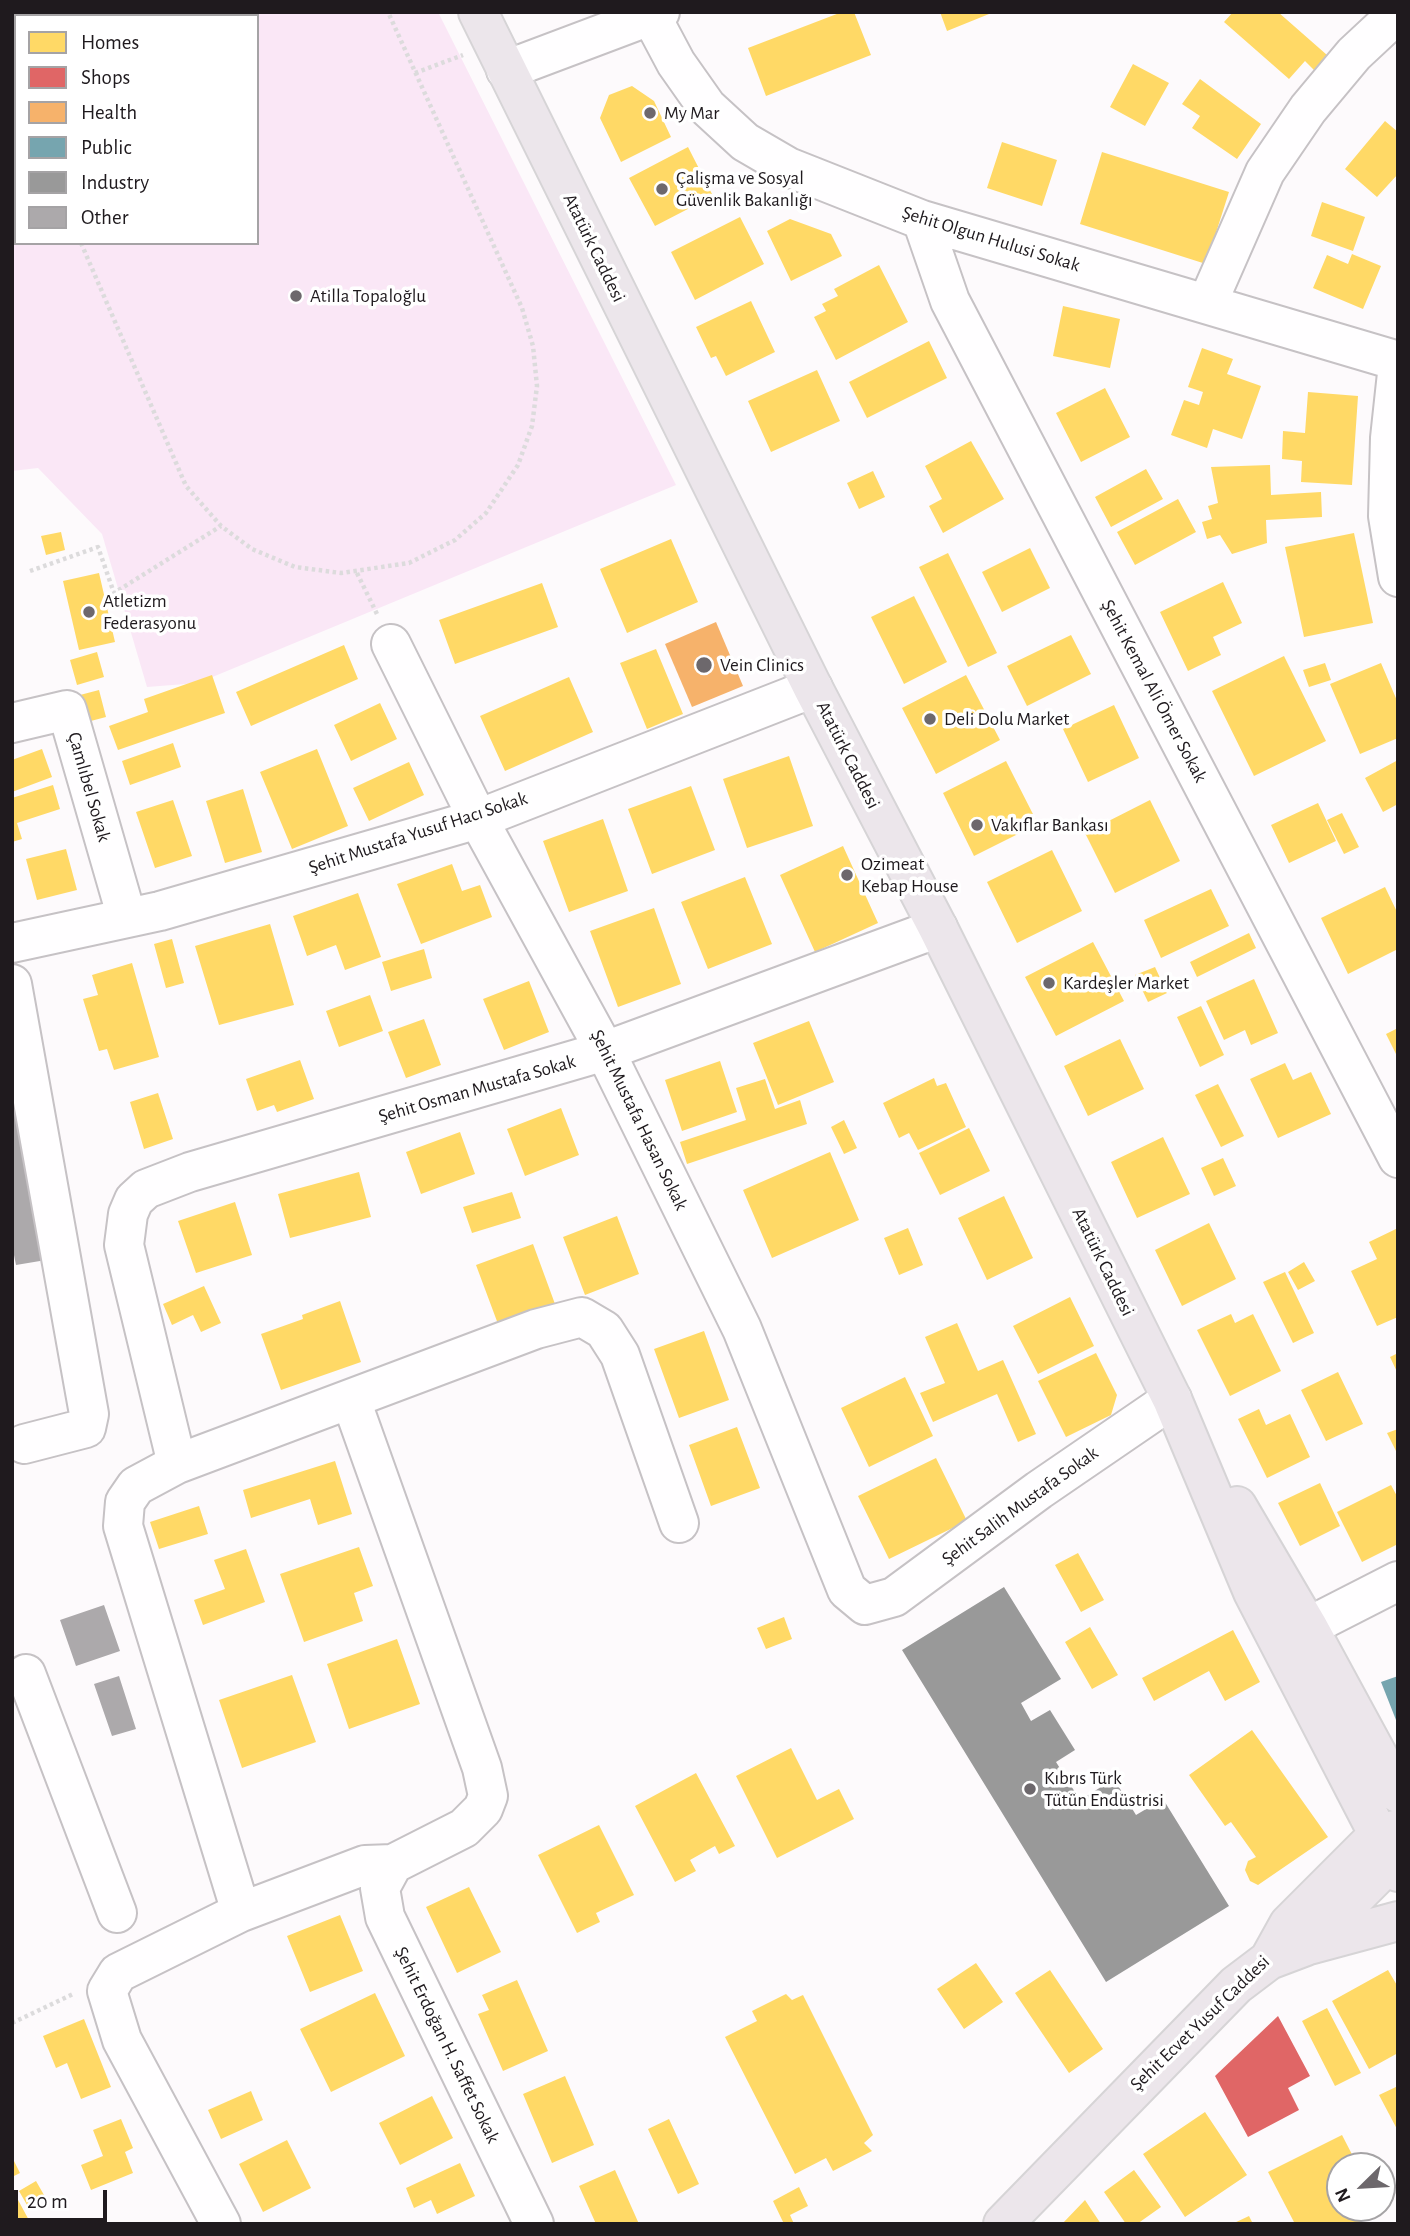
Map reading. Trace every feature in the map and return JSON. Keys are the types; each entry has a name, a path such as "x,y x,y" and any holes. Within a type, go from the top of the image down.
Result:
{"main road":[{"name":"Atatürk Caddesi","path":"492,42 813,688 938,928 1177,1410 1253,1592 1398,1793"},
{"name":"Atatürk Caddesi","path":"1177,1410 1308,1627 1370,1756 1393,1849"},
{"path":"1327,1886 1343,1846 1347,1810 1370,1756"},
{"path":"1306,1945 1393,1849"},
{"name":"Şehit Ecvet Yusuf Caddesi","path":"1003,2224 1236,1985 1269,1960 1289,1924 1327,1886 1393,1849"},
{"path":"1269,1960 1306,1945 1398,1922"}],"street":[{"path":"1207,304 1265,172 1316,99 1354,54 1398,13"},
{"path":"492,42 656,14"},
{"name":"Şehit Olgun Hulusi Sokak","path":"656,14 691,86 724,126 745,142 788,167 922,220 1398,362"},
{"name":"Şehit Kemal Ali Ömer Sokak","path":"922,220 950,301 1398,1158"},
{"path":"1398,362 1390,438 1388,516 1398,577"},
{"name":"Şehit Mustafa Hasan Sokak","path":"391,643 478,819 606,1051 742,1329 847,1590 865,1605"},
{"name":"Şehit Mustafa Yusuf Hacı Sokak","path":"12,943 127,918 478,819 813,688"},
{"name":"Çamlıbel Sokak","path":"12,723 67,710 127,918"},
{"name":"Şehit Osman Mustafa Sokak","path":"177,1464 124,1245 128,1214 134,1200 146,1189 190,1172 606,1051 938,928"},
{"path":"12,984 89,1414 86,1428 24,1444"},
{"path":"241,1912 123,1527 125,1502 136,1486 177,1464 536,1329 582,1317 604,1330 620,1355 679,1523"},
{"path":"221,2224 122,2040 107,1991 118,1973 241,1912 365,1864 393,1864 474,1820 483,1809 488,1784 351,1399"},
{"name":"Şehit Salih Mustafa Sokak","path":"865,1605 894,1597 1039,1490 1177,1410"},
{"path":"1308,1627 1398,1581"},
{"path":"26,1674 117,1913"},
{"name":"Şehit Erdoğan H. Saffet Sokak","path":"393,1864 380,1888 385,1917 534,2224"}],"path":[{"path":"81,245 186,485 221,526 252,549 295,566 357,573 409,563 455,540 486,513 518,465 532,426 537,386 533,346 522,308 388,12"},
{"path":"415,73 492,42"},
{"path":"30,570 98,547 114,593 221,526"},
{"path":"357,573 391,643"},
{"path":"12,2023 81,1990 107,1991"}],"shaded area":[{"path":"12,12 438,12 676,485 198,683 147,687 102,534 38,468 12,471"}],"building: Homes":[{"path":"842,12 854,12 871,55 766,96 748,48"},
{"path":"940,12 994,12 947,31"},
{"path":"1233,12 1278,12 1327,55 1314,70 1305,61 1289,79 1224,22"},
{"path":"1133,64 1169,83 1145,126 1110,107"},
{"path":"1200,79 1261,124 1237,159 1192,128 1200,116 1182,104"},
{"path":"632,86 654,101 671,137 621,162 600,118 609,95"},
{"path":"1385,121 1398,132 1398,174 1377,197 1345,169"},
{"path":"1002,142 1057,160 1042,206 987,188"},
{"path":"688,147 713,196 655,226 629,178"},
{"path":"1102,152 1229,192 1206,264 1080,224"},
{"path":"1322,202 1365,217 1353,251 1311,236"},
{"path":"740,217 764,264 695,300 671,252"},
{"path":"790,219 831,234 842,256 791,281 767,231"},
{"path":"1352,254 1381,266 1363,309 1313,288 1327,255 1348,264"},
{"path":"879,265 908,322 836,360 814,317 826,311 822,304 838,296 834,289"},
{"path":"751,301 775,352 726,376 716,356 711,358 696,327"},
{"path":"1063,306 1120,319 1110,368 1053,356"},
{"path":"929,341 947,378 867,418 849,382"},
{"path":"1202,348 1233,359 1227,374 1261,386 1242,439 1213,429 1207,448 1171,435 1184,400 1199,405 1203,392 1188,387"},
{"path":"817,370 840,421 771,452 748,401"},
{"path":"1105,388 1130,437 1081,462 1056,413"},
{"path":"1308,392 1358,396 1352,485 1301,482 1302,461 1282,459 1283,431 1305,433"},
{"path":"971,441 1004,499 943,533 929,506 942,499 925,466"},
{"path":"1270,465 1271,495 1321,492 1322,517 1266,520 1267,543 1232,554 1220,535 1207,539 1202,522 1212,519 1208,506 1218,503 1211,467"},
{"path":"1146,469 1163,499 1111,527 1095,497"},
{"path":"873,471 885,497 859,509 847,483"},
{"path":"1178,499 1196,532 1135,565 1117,532"},
{"path":"61,532 65,550 46,555 41,536"},
{"path":"1354,533 1373,623 1304,637 1285,547"},
{"path":"671,539 698,602 627,633 600,569"},
{"path":"1030,548 1050,588 1002,612 982,572"},
{"path":"948,553 997,653 968,667 919,567"},
{"name":"Atletizm Federasyonu","path":"99,573 115,642 79,650 63,581"},
{"path":"1223,582 1242,623 1213,637 1221,655 1188,671 1160,612"},
{"path":"542,583 558,627 455,664 439,620"},
{"path":"914,596 947,662 904,684 871,617"},
{"path":"1071,635 1091,674 1027,706 1007,666"},
{"path":"344,645 358,679 251,726 236,692"},
{"path":"656,649 683,714 647,729 620,663"},
{"path":"97,652 104,677 77,685 70,660"},
{"path":"1284,656 1326,741 1254,776 1212,691"},
{"path":"1325,663 1331,680 1309,687 1303,670"},
{"path":"1381,663 1398,703 1398,738 1360,754 1330,684"},
{"path":"212,675 225,713 118,750 109,726 148,712 144,699"},
{"path":"966,675 1000,740 936,774 902,708"},
{"path":"569,677 593,732 505,771 480,716"},
{"path":"99,690 106,717 87,722 80,695"},
{"path":"380,703 397,739 351,761 334,725"},
{"path":"1114,705 1139,758 1088,782 1063,729"},
{"path":"173,743 181,767 130,785 122,761"},
{"path":"42,749 52,777 12,792 12,760"},
{"path":"317,749 348,826 292,849 260,772"},
{"path":"789,756 813,826 747,848 723,779"},
{"path":"1398,760 1398,804 1383,812 1365,778"},
{"path":"1006,761 1038,824 974,856 943,793"},
{"path":"409,762 424,795 369,821 353,788"},
{"path":"53,785 60,809 17,823 22,839 12,842 12,798"},
{"path":"691,786 715,850 652,874 628,809"},
{"path":"243,789 262,852 225,863 206,801"},
{"path":"173,800 192,856 155,868 136,812"},
{"path":"1150,800 1180,861 1115,893 1085,833"},
{"path":"1318,803 1336,841 1289,863 1271,825"},
{"path":"1342,813 1359,847 1344,854 1327,820"},
{"path":"603,819 628,891 569,912 543,841"},
{"path":"843,846 878,923 815,952 780,875"},
{"path":"66,849 77,890 37,900 26,859"},
{"path":"1052,850 1082,911 1017,943 987,882"},
{"path":"452,864 462,891 480,885 492,917 421,944 397,884"},
{"path":"745,877 772,944 708,969 681,902"},
{"path":"1385,887 1398,914 1398,949 1348,974 1321,918"},
{"path":"1211,889 1229,926 1161,958 1144,920"},
{"path":"358,893 381,957 345,970 336,945 307,956 293,916"},
{"path":"654,908 681,984 618,1007 590,931"},
{"path":"270,924 294,1005 219,1025 195,946"},
{"path":"1249,933 1256,948 1197,977 1190,962"},
{"path":"172,939 184,983 166,988 154,944"},
{"path":"1093,942 1124,1001 1056,1036 1025,977"},
{"path":"424,949 432,978 391,991 382,962"},
{"path":"132,963 159,1057 114,1070 107,1049 99,1051 83,999 98,995 92,975"},
{"path":"1155,967 1167,993 1148,1002 1135,975"},
{"path":"1254,979 1278,1033 1251,1045 1245,1030 1224,1040 1206,1001"},
{"path":"529,981 549,1032 504,1050 483,999"},
{"path":"370,995 383,1031 339,1047 326,1011"},
{"path":"1201,1006 1224,1055 1200,1067 1177,1017"},
{"path":"424,1019 441,1065 406,1078 388,1032"},
{"path":"809,1021 834,1082 778,1105 753,1043"},
{"path":"1398,1028 1398,1058 1386,1034"},
{"path":"1120,1039 1144,1089 1088,1116 1064,1066"},
{"path":"300,1060 314,1099 277,1112 274,1105 257,1111 246,1079"},
{"path":"720,1061 737,1112 682,1131 665,1080"},
{"path":"1285,1063 1293,1080 1311,1072 1331,1114 1278,1138 1250,1079"},
{"path":"934,1078 937,1086 946,1083 966,1127 918,1150 909,1133 899,1138 883,1103"},
{"path":"765,1079 775,1109 800,1100 807,1124 687,1164 680,1142 746,1120 736,1088"},
{"path":"1218,1084 1244,1136 1221,1147 1195,1095"},
{"path":"158,1093 173,1139 144,1149 130,1102"},
{"path":"561,1108 579,1155 525,1176 507,1129"},
{"path":"844,1120 857,1148 844,1154 831,1127"},
{"path":"969,1128 990,1171 940,1195 919,1153"},
{"path":"460,1132 475,1174 421,1194 406,1152"},
{"path":"1163,1137 1190,1194 1137,1218 1111,1162"},
{"path":"830,1152 859,1220 772,1258 743,1190"},
{"path":"1223,1158 1236,1186 1214,1196 1201,1168"},
{"path":"359,1172 371,1217 290,1238 278,1194"},
{"path":"512,1192 521,1218 472,1233 463,1207"},
{"path":"1004,1196 1033,1258 987,1280 958,1218"},
{"path":"235,1202 252,1255 196,1273 178,1221"},
{"path":"617,1216 639,1274 585,1295 563,1237"},
{"path":"1209,1223 1236,1279 1182,1306 1155,1250"},
{"path":"908,1228 923,1265 899,1275 884,1238"},
{"path":"1398,1228 1398,1317 1377,1326 1351,1271 1377,1259 1369,1242"},
{"path":"533,1244 555,1304 498,1324 476,1265"},
{"path":"1304,1262 1315,1281 1298,1290 1288,1272"},
{"path":"1285,1272 1314,1333 1293,1343 1263,1282"},
{"path":"204,1286 221,1323 201,1332 193,1315 172,1325 163,1304"},
{"path":"1070,1297 1094,1346 1038,1374 1013,1326"},
{"path":"340,1301 361,1362 281,1390 261,1334 303,1319 302,1315"},
{"path":"1231,1314 1235,1323 1253,1314 1281,1371 1230,1396 1197,1330"},
{"path":"957,1323 978,1371 1003,1360 1036,1434 1018,1442 997,1394 933,1422 920,1393 945,1383 925,1337"},
{"path":"704,1331 729,1400 679,1418 654,1349"},
{"path":"1096,1353 1117,1395 1111,1415 1066,1437 1038,1381"},
{"path":"1398,1353 1398,1374 1390,1357"},
{"path":"1338,1372 1363,1424 1326,1441 1301,1390"},
{"path":"905,1377 933,1436 869,1467 841,1408"},
{"path":"1259,1409 1266,1425 1290,1414 1310,1457 1267,1478 1238,1419"},
{"path":"737,1427 760,1488 711,1506 689,1445"},
{"path":"1398,1429 1398,1455 1387,1433"},
{"path":"936,1458 967,1521 889,1559 858,1496"},
{"path":"335,1461 352,1514 318,1525 310,1499 251,1518 243,1490"},
{"path":"1320,1483 1340,1526 1300,1546 1278,1503"},
{"path":"1391,1485 1398,1498 1398,1544 1362,1562 1337,1512"},
{"path":"199,1506 208,1534 159,1549 150,1522"},
{"path":"359,1547 373,1586 354,1593 363,1621 304,1642 280,1574"},
{"path":"246,1549 265,1602 203,1625 194,1600 225,1589 214,1560"},
{"path":"1078,1553 1104,1600 1081,1612 1055,1565"},
{"path":"784,1617 792,1639 766,1649 757,1628"},
{"path":"1090,1627 1118,1675 1092,1689 1065,1642"},
{"path":"1233,1630 1260,1682 1225,1701 1209,1671 1154,1701 1142,1678"},
{"path":"397,1639 420,1704 349,1729 327,1664"},
{"path":"292,1675 316,1742 242,1768 219,1700"},
{"path":"1252,1730 1328,1837 1258,1885 1250,1881 1245,1870 1248,1861 1256,1857 1231,1822 1225,1826 1189,1775"},
{"path":"791,1748 817,1800 839,1789 854,1819 777,1858 736,1776"},
{"path":"696,1773 735,1846 719,1854 715,1846 690,1860 696,1871 675,1882 635,1806"},
{"path":"599,1825 634,1895 596,1913 600,1922 577,1933 538,1855"},
{"path":"469,1887 501,1952 457,1973 426,1907"},
{"path":"340,1915 363,1971 310,1992 287,1936"},
{"path":"976,1963 1003,2002 964,2029 937,1989"},
{"path":"1050,1970 1103,2049 1069,2073 1015,1993"},
{"path":"1388,1970 1398,1987 1398,2053 1369,2069 1332,2001"},
{"path":"517,1980 548,2051 503,2071 478,2014 489,2010 482,1995"},
{"path":"375,1993 405,2056 331,2092 300,2029"},
{"path":"786,1994 792,2000 803,1995 873,2135 864,2143 872,2151 833,2171 826,2158 795,2174 725,2037 757,2021 752,2011"},
{"path":"1327,2008 1361,2073 1335,2086 1302,2021"},
{"path":"84,2019 111,2087 81,2099 67,2063 56,2068 43,2036"},
{"path":"565,2076 594,2145 552,2163 523,2094"},
{"path":"1398,2086 1398,2131 1379,2095"},
{"path":"251,2091 263,2120 221,2139 208,2110"},
{"path":"432,2096 453,2138 400,2165 379,2123"},
{"path":"1205,2112 1247,2175 1185,2217 1143,2154"},
{"path":"121,2119 133,2148 125,2152 133,2173 91,2190 81,2165 103,2156 93,2130"},
{"path":"669,2119 699,2184 678,2194 648,2129"},
{"path":"1342,2135 1351,2152 1326,2152 1326,2222 1360,2222 1295,2224 1268,2172"},
{"path":"287,2140 311,2188 263,2212 239,2164"},
{"path":"12,2157 20,2173 12,2177"},
{"path":"460,2163 475,2196 437,2214 431,2200 414,2208 406,2188"},
{"path":"615,2170 639,2224 596,2224 579,2186"},
{"path":"1134,2170 1161,2207 1137,2224 1126,2224 1104,2192"},
{"path":"36,2181 44,2195 27,2205 19,2191"},
{"path":"799,2187 808,2206 790,2215 794,2224 784,2224 773,2201"},
{"path":"17,2198 31,2224 12,2224 12,2200"},
{"path":"1085,2200 1101,2224 1062,2224"},
{"path":"1249,2216 1253,2224 1232,2224"}],"building: Shops":[{"path":"1278,2016 1310,2076 1288,2088 1299,2110 1248,2137 1215,2076"}],"building: Health":[{"name":"Vein Clinics","path":"716,622 743,686 692,707 665,644"}],"building: Public":[{"path":"1398,1676 1398,1725 1381,1682"}],"building: Industry":[{"name":"Kıbrıs Türk Tütün Endüstrisi","path":"1004,1587 1061,1679 1021,1703 1031,1721 1050,1710 1075,1750 1056,1762 1080,1800 1114,1779 1136,1815 1163,1799 1229,1906 1106,1982 902,1650"}],"building: Other":[{"path":"12,1079 46,1260 16,1265 12,1245"},
{"path":"104,1605 120,1651 76,1666 60,1620"},
{"path":"119,1676 136,1729 112,1736 94,1684"}],"place":[{"name":"My Mar","path":"650,113"},
{"name":"Çalişma ve Sosyal Güvenlik Bakanlığı","path":"662,189"},
{"name":"Atilla Topaloğlu","path":"296,296"},
{"name":"Atletizm Federasyonu","path":"89,612"},
{"name":"Vein Clinics","path":"704,665"},
{"name":"Deli Dolu Market","path":"930,719"},
{"name":"Vakıflar Bankası","path":"977,825"},
{"name":"Ozimeat Kebap House","path":"847,875"},
{"name":"Kardeşler Market","path":"1049,983"},
{"name":"Kıbrıs Türk Tütün Endüstrisi","path":"1030,1789"}]}
